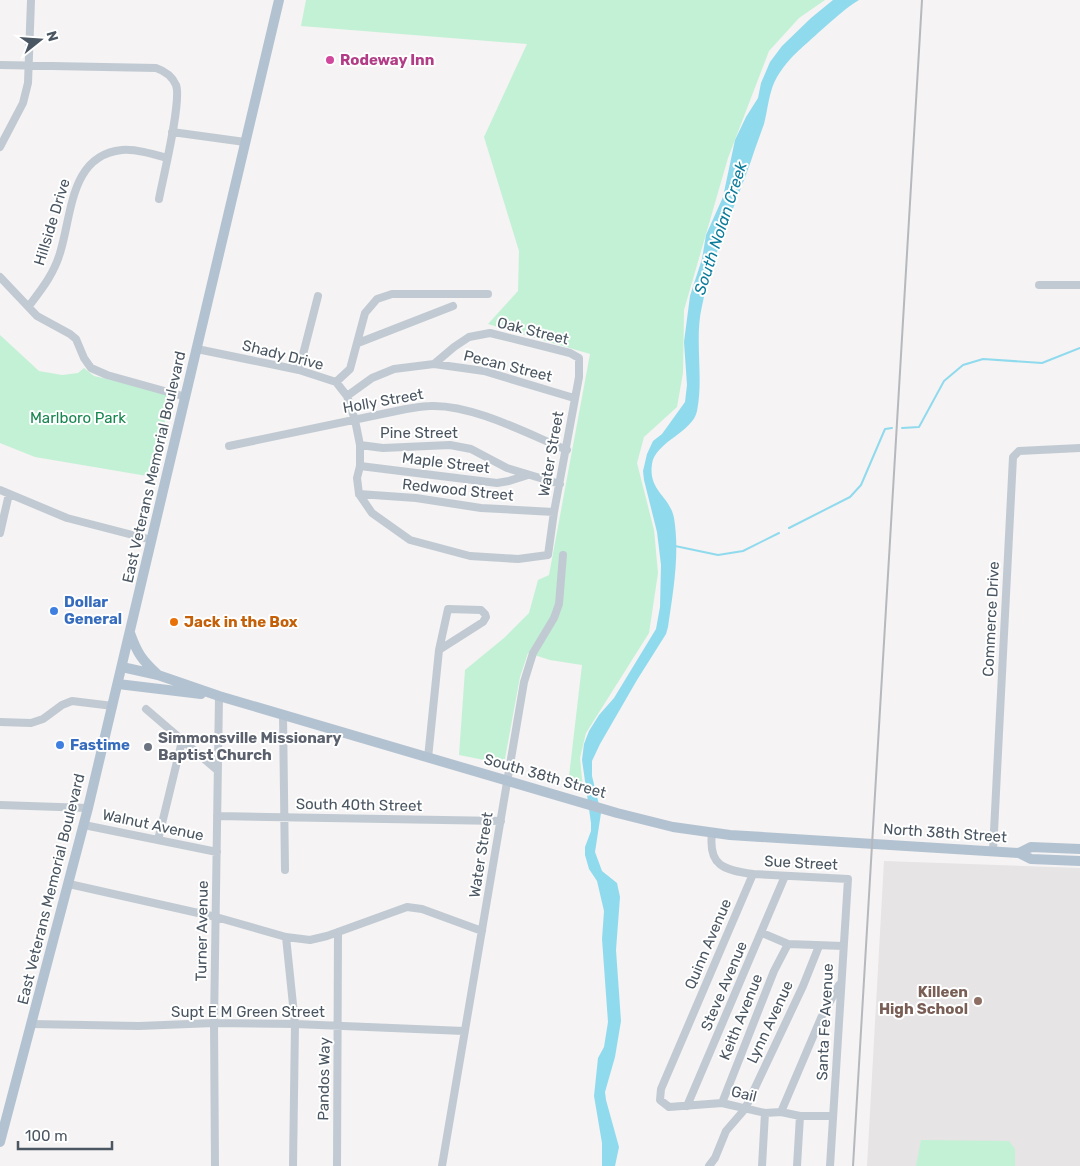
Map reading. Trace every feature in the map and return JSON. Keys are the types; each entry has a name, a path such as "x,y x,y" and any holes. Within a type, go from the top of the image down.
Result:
{"main road":[{"name":"East Veterans Memorial Boulevard","path":"0,1142 84,825 279,0"},
{"path":"130,632 135,649 141,659 158,675"},
{"name":"South 38th Street","path":"122,667 158,675 219,696 658,824 712,833 870,844"},
{"name":"South 38th Street","path":"118,684 219,696"},
{"name":"North 38th Street","path":"870,844 1020,853 1031,859 1080,861"},
{"name":"North 38th Street","path":"1020,853 1030,848 1080,849"}],"street":[{"path":"0,146 23,103 28,83 31,0"},
{"path":"0,65 156,68 165,71 172,78 177,94 159,199"},
{"path":"172,132 245,142"},
{"name":"Hillside Drive","path":"29,306 54,270 60,254 78,180 88,165 103,155 122,150 140,151 167,158"},
{"path":"0,278 37,316 76,339 84,358 91,368 107,375 186,397"},
{"path":"1038,285 1080,285"},
{"path":"336,382 350,369 365,313 377,299 392,294 488,294"},
{"path":"432,314 438,308 438,294"},
{"path":"299,370 318,296"},
{"path":"358,343 453,306"},
{"name":"Oak Street","path":"434,364 469,337 490,333 570,353 579,358"},
{"name":"Shady Drive","path":"196,349 299,370 336,382 347,396 356,420 360,445 360,466 356,478 359,494"},
{"name":"Water Street","path":"359,494 372,513 410,540 470,556 518,559 548,555 579,377 579,358"},
{"path":"347,396 372,378 394,369 434,364"},
{"name":"Pecan Street","path":"434,364 484,371 574,398"},
{"name":"Holly Street","path":"229,446 430,406 463,410 505,424 567,450"},
{"name":"Pine Street","path":"360,445 383,448 450,445 471,449 507,468 560,484"},
{"name":"Commerce Drive","path":"993,851 1013,457 1019,451 1080,448"},
{"name":"Maple Street","path":"360,466 497,483 528,475"},
{"path":"0,490 67,518 152,540"},
{"path":"0,533 9,494"},
{"name":"Redwood Street","path":"359,494 416,498 482,508 554,512"},
{"name":"Water Street","path":"442,1166 528,666 533,653 554,618 559,604 563,555"},
{"path":"428,758 440,650 448,610 481,610 486,614 486,620 440,650"},
{"name":"Turner Avenue","path":"215,1166 214,1024 219,696"},
{"path":"0,722 31,723 43,719 62,705 72,701 113,706"},
{"path":"146,710 217,770"},
{"path":"283,715 286,870"},
{"path":"158,840 182,740"},
{"path":"0,805 88,808"},
{"name":"South 40th Street","path":"217,816 501,821"},
{"name":"Walnut Avenue","path":"84,825 217,852"},
{"path":"712,833 712,851 719,864 727,870 753,874"},
{"name":"Sue Street","path":"753,874 848,879"},
{"name":"Quinn Avenue","path":"661,1089 753,874"},
{"name":"Steve Avenue","path":"687,1106 785,876"},
{"name":"Santa Fe Avenue","path":"830,1166 848,879"},
{"path":"69,884 216,917 286,937 317,940 407,907 422,909 482,931"},
{"name":"Pandos Way","path":"337,1166 338,932"},
{"path":"762,933 788,944 843,946"},
{"path":"286,937 295,1024 293,1166"},
{"name":"Keith Avenue","path":"722,1102 774,971 788,944"},
{"name":"Lynn Avenue","path":"745,1109 803,986 819,946"},
{"path":"780,1112 821,1018 841,981"},
{"name":"Supt E M Green Street","path":"32,1024 138,1026 295,1024 464,1031"},
{"name":"Gail","path":"661,1089 660,1100 669,1107 722,1102 765,1113 780,1112 800,1116 833,1116"},
{"path":"709,1166 715,1162 726,1131 745,1109"},
{"path":"762,1166 765,1113"},
{"path":"797,1166 800,1116"}],"shaded area":[{"name":"Killeen High School","path":"884,861 1080,868 1080,1166 867,1166"}],"green space":[{"path":"306,0 825,0 799,18 769,51 728,158 684,310 683,373 677,407 644,437 637,463 654,530 658,573 649,633 586,733 580,758 583,789 568,785 582,665 550,660 528,653 520,677 504,764 459,755 465,670 504,638 529,613 538,580 549,575 590,354 488,324 518,291 519,251 484,137 527,44 301,26"},
{"name":"Marlboro Park","path":"0,335 39,371 62,375 78,373 84,368 94,376 171,393 153,477 35,457 0,443"},
{"path":"921,1140 1009,1141 1015,1149 1015,1166 916,1166"}],"water":[{"name":"South Nolan Creek","path":"833,0 859,0 838,15 801,48 786,64 774,82 764,124 719,246 707,286 700,319 700,385 697,411 689,425 660,449 652,464 653,481 672,510 676,532 675,573 668,627 666,634 637,680 592,761 592,776 601,813 595,852 602,871 617,883 620,897 616,950 621,1021 615,1057 605,1092 619,1147 615,1166 602,1166 602,1143 594,1096 598,1058 604,1047 608,1022 602,939 604,911 597,881 589,869 585,855 591,823 582,760 584,744 589,731 599,715 614,698 656,629 660,607 661,565 657,532 643,471 647,454 653,441 662,434 685,402 687,385 684,342 690,296 702,259 706,235 723,197 735,140 758,98 761,83 770,62 782,46"}],"waterway":[{"path":"902,428 919,427 944,381 963,365 983,359 1042,363 1080,348"},
{"path":"789,528 850,497 861,485 885,429 892,428"},
{"path":"675,546 718,555 743,551 779,533"}],"railway":[{"path":"853,1166 922,0"}],"place":[{"name":"Rodeway Inn","path":"330,60"},
{"name":"Dollar General","path":"54,611"},
{"name":"Jack in the Box","path":"174,622"},
{"name":"Fastime","path":"60,745"},
{"name":"Simmonsville Missionary Baptist Church","path":"148,747"},
{"name":"Killeen High School","path":"978,1001"}]}
